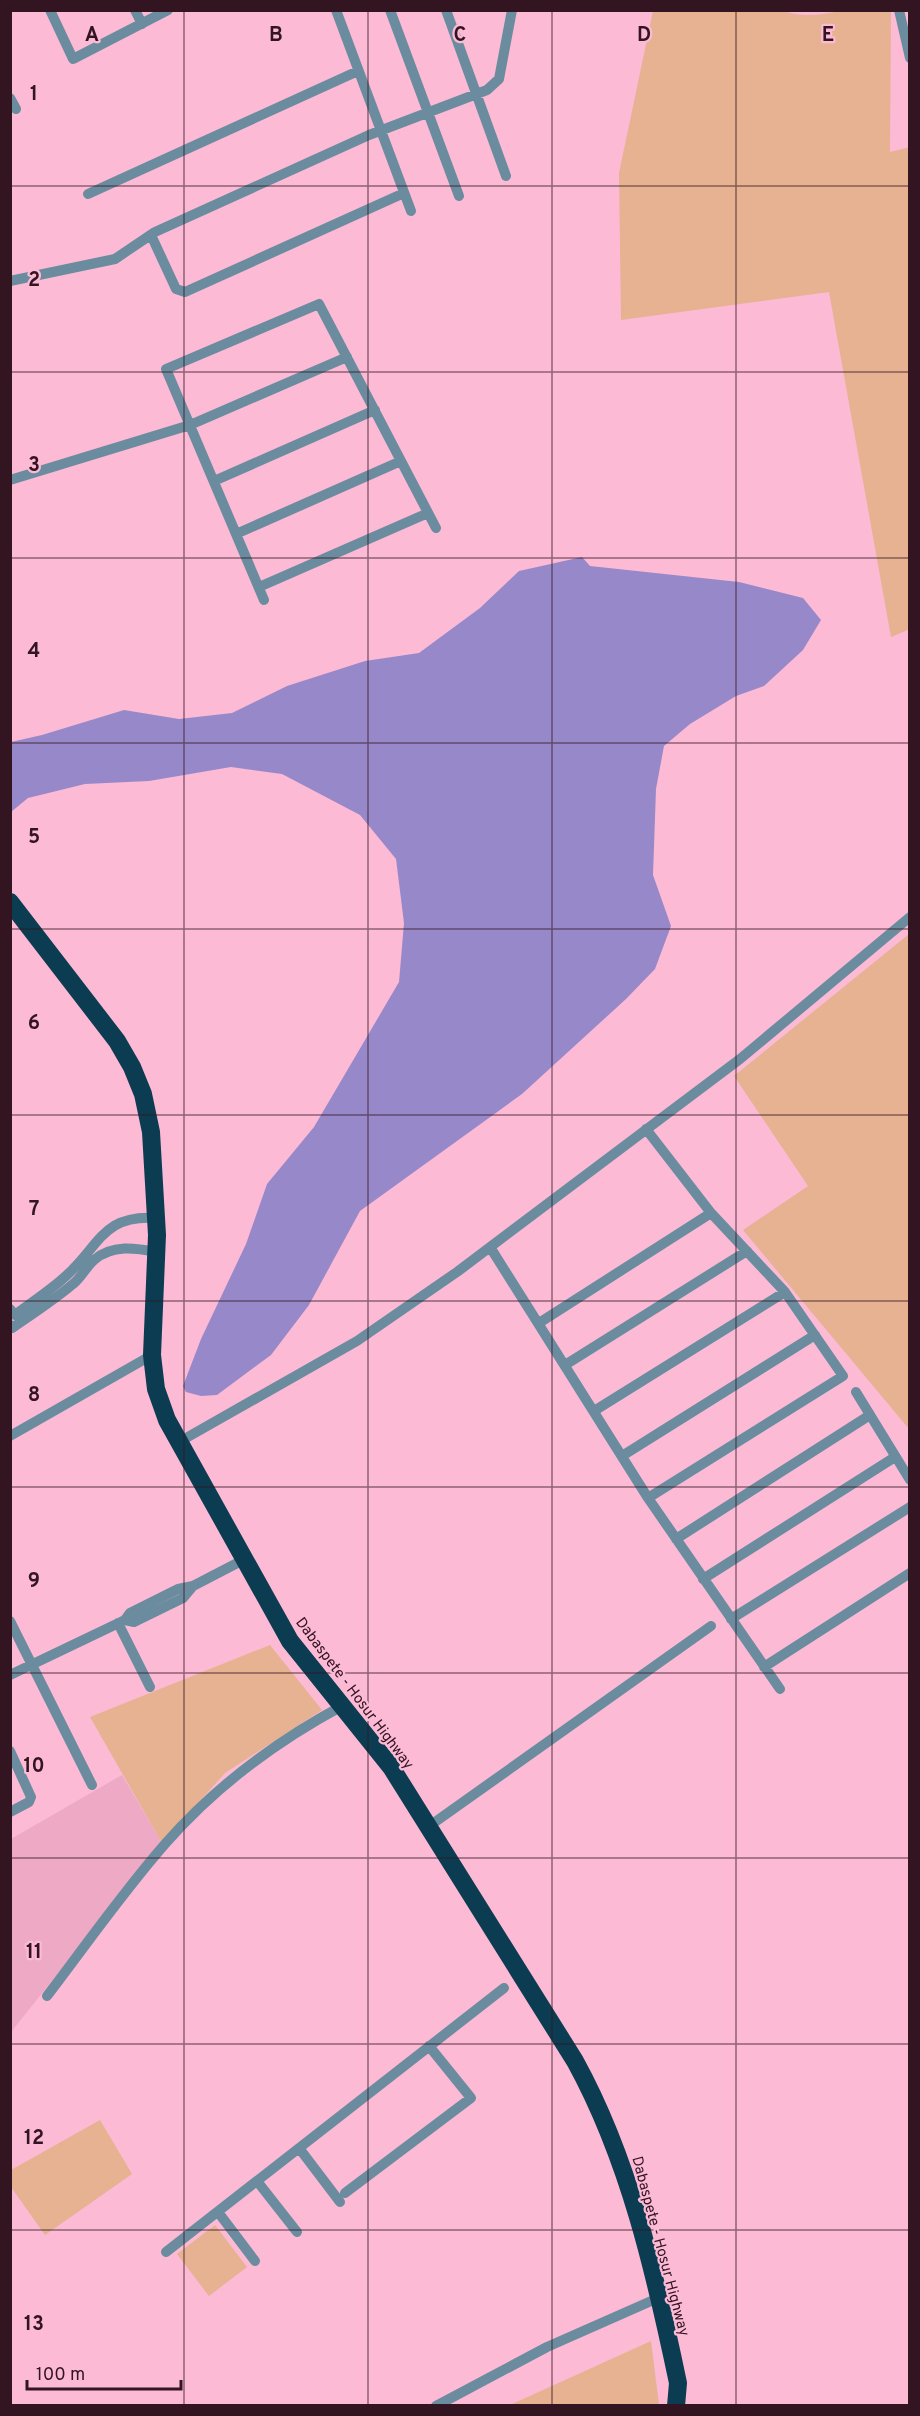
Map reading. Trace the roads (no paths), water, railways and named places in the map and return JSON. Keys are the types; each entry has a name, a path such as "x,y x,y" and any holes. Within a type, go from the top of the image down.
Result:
{"highway":[{"name":"Dabaspete - Hosur Highway","path":"10,902 117,1041 132,1067 143,1094 151,1132 157,1218 152,1355 156,1389 167,1420 290,1641 391,1767 595,2097 632,2197 678,2383 676,2406"}],"street":[{"path":"50,10 73,58 168,10"},
{"path":"135,10 141,24"},
{"path":"336,10 411,211"},
{"path":"390,10 459,196"},
{"path":"446,10 506,176"},
{"path":"10,281 111,260 151,234 381,131 495,86 499,79 512,10"},
{"path":"898,10 908,39 909,58"},
{"path":"88,194 358,71"},
{"path":"10,98 16,109"},
{"path":"151,234 176,289 184,292 404,193"},
{"path":"264,600 166,369 319,304 436,528"},
{"path":"10,480 190,425 346,357"},
{"path":"214,481 375,410"},
{"path":"236,534 401,461"},
{"path":"259,587 428,513"},
{"path":"179,1442 357,1341 490,1247 740,1059 909,916"},
{"path":"646,1129 711,1213 785,1292 843,1376 648,1498"},
{"path":"539,1323 711,1213"},
{"path":"10,1309 15,1315 67,1275 94,1243 119,1222 137,1216 157,1218"},
{"path":"490,1247 648,1498 780,1689"},
{"path":"10,1325 12,1328 75,1283 95,1260 104,1254 115,1249 136,1248 157,1252"},
{"path":"565,1365 747,1251"},
{"path":"594,1411 785,1292"},
{"path":"622,1456 815,1335"},
{"path":"10,1436 152,1355"},
{"path":"856,1392 909,1480"},
{"path":"676,1539 870,1415"},
{"path":"703,1579 895,1457"},
{"path":"730,1619 909,1507"},
{"path":"10,1675 121,1621 130,1612 178,1589 193,1586 244,1559"},
{"path":"764,1667 909,1573"},
{"path":"10,1621 92,1785"},
{"path":"121,1621 150,1687"},
{"path":"428,1827 711,1626"},
{"path":"47,1996 166,1843 196,1812 245,1769 318,1719 342,1706"},
{"path":"10,1751 31,1797 29,1802 10,1812"},
{"path":"166,2252 504,1988"},
{"path":"298,2148 343,2197 471,2098 429,2046"},
{"path":"257,2181 297,2232"},
{"path":"218,2212 255,2261"},
{"path":"436,2406 547,2348 658,2298"}]}
